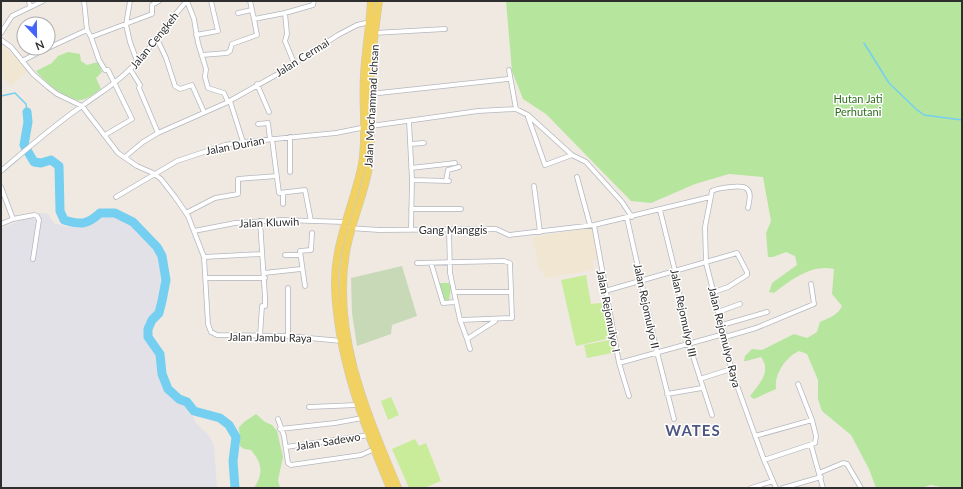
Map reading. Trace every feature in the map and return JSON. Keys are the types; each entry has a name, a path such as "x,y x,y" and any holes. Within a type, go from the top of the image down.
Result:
{"main road":[{"name":"Jalan Mochammad Ichsan","path":"366,94 376,33 373,22 371,1"},
{"name":"Jalan Mochammad Ichsan","path":"379,1 368,33 366,94 367,127 362,165 335,284 348,350 355,376 390,488"},
{"name":"Jalan Mochammad Ichsan","path":"342,317 342,341 348,373 362,418 369,435 378,448 398,488"}],"street":[{"path":"29,1 30,7"},
{"path":"1,33 12,16 44,1"},
{"path":"84,1 87,30 99,60 105,70 108,70 116,83 132,119 105,136"},
{"path":"130,1 126,25 137,61"},
{"path":"91,37 152,14 152,6 159,1"},
{"path":"179,1 183,6"},
{"path":"187,1 194,19 196,35 206,69 205,77 208,88 224,93 229,101 244,142"},
{"name":"Jalan Cengkeh","path":"1,171 82,106 116,83 157,39 173,16 187,1"},
{"path":"196,35 218,31 211,1"},
{"path":"202,55 227,53 232,44 257,35 250,1"},
{"path":"254,19 285,13 313,5 314,1"},
{"path":"238,13 252,10"},
{"path":"285,13 287,34 285,41 294,63"},
{"name":"Jalan Cermai","path":"125,158 143,142 158,133 229,101 357,25 373,22"},
{"path":"368,33 445,29"},
{"path":"56,44 87,30"},
{"path":"157,39 166,58 175,86 180,89 192,85 204,112"},
{"path":"1,40 11,47 33,74 57,94 82,106"},
{"path":"22,61 32,56"},
{"path":"130,69 140,85 139,88 158,133"},
{"path":"509,70 516,109 528,116 572,155 586,162 622,202 630,217"},
{"path":"366,94 508,79"},
{"path":"257,84 269,112"},
{"name":"Jalan Jambu Raya","path":"82,106 105,136 125,158 137,166 153,173 169,189 186,213 204,257 208,324 211,332 217,335 288,336 342,341"},
{"name":"Jalan Durian","path":"116,197 153,173 192,154 244,142 336,133 478,111 516,109"},
{"path":"528,116 545,165 572,155"},
{"path":"409,121 412,180 411,229"},
{"path":"258,124 268,123 279,192 282,192 283,204"},
{"path":"290,137 290,172"},
{"path":"410,144 424,143"},
{"path":"411,168 455,163"},
{"path":"412,180 448,181 448,170 460,167"},
{"path":"186,213 214,198 238,194 238,179 277,176"},
{"name":"Jalan Rejomulyo I","path":"577,177 592,225 619,363 629,396"},
{"path":"534,186 540,232"},
{"path":"710,197 712,191 722,187 744,186 748,189 750,196 748,208"},
{"path":"1,187 13,219"},
{"path":"282,192 305,190 311,221"},
{"name":"Gang Manggis","path":"348,225 379,230 496,229 508,235 592,225 710,197"},
{"name":"Jalan Rejomulyo Raya","path":"710,197 705,227 706,263 725,336 731,369 764,460 776,488"},
{"path":"411,209 460,209"},
{"name":"Jalan Rejomulyo III","path":"660,210 675,271 689,344 712,415"},
{"path":"1,224 13,219 34,215 37,216 39,220 33,259"},
{"name":"Jalan Rejomulyo II","path":"630,217 657,352 674,419"},
{"name":"Jalan Kluwih","path":"194,231 224,224 260,222 311,221 348,225"},
{"path":"260,222 265,306 262,306 260,336"},
{"path":"449,229 449,262 454,292 460,320 470,349"},
{"path":"305,286 304,272 302,272 301,269 300,255 301,251 312,250 312,233"},
{"path":"605,291 737,253 747,272 744,277 728,287 714,292"},
{"path":"204,257 262,254"},
{"path":"285,255 300,255"},
{"path":"417,263 508,261 511,266 510,292 512,318 496,320 460,320"},
{"path":"431,263 442,302 456,302"},
{"path":"206,278 264,275 301,269"},
{"path":"619,363 657,352 756,328 814,304 810,284"},
{"path":"288,288 288,336"},
{"path":"454,292 510,292"},
{"path":"718,312 740,304"},
{"path":"722,325 766,312"},
{"path":"467,339 496,320"},
{"path":"700,379 731,369"},
{"path":"764,460 811,445 817,440 812,420 798,384"},
{"path":"667,394 702,388"},
{"path":"309,407 358,404"},
{"path":"280,428 335,423 362,418"},
{"path":"278,419 286,447 288,463 291,465 361,455 378,448"},
{"path":"755,436 812,420"},
{"name":"Jalan Sadewo","path":"286,447 369,435"},
{"path":"811,445 823,488"},
{"path":"783,488 820,475 843,463 847,464 861,488"},
{"path":"750,488 773,481"}],"shaded area":[{"path":"1,43 28,70 11,86 1,76"},
{"path":"40,213 48,214 54,223 67,227 90,223 99,218 113,217 129,224 155,250 160,264 163,281 156,313 145,331 159,356 164,387 176,399 187,405 196,423 210,437 214,446 217,488 1,488 1,228"},
{"path":"592,228 598,259 592,260 594,270 545,278 543,270 539,271 533,237"}],"green space":[{"name":"Hutan Jati Perhutani","path":"506,1 962,1 962,488 945,488 931,485 920,488 876,488 869,469 851,435 822,411 818,399 818,380 807,354 799,351 785,362 777,378 776,389 754,399 750,396 765,373 764,362 761,357 744,361 745,356 752,349 762,350 794,334 807,338 817,332 820,322 833,316 842,306 832,294 834,269 826,268 809,271 794,278 774,293 769,292 772,283 797,265 795,256 786,252 773,257 768,257 766,233 771,221 763,177 729,174 695,184 651,203 631,201 546,114 523,99 512,71"},
{"path":"68,52 80,54 81,61 87,65 98,62 102,72 96,78 101,89 91,96 81,100 70,98 63,94 50,85 36,71 52,63 58,56"},
{"path":"402,266 417,316 392,325 391,334 357,346 352,313 351,278"},
{"path":"586,275 591,304 607,302 615,337 576,346 561,280"},
{"path":"438,283 449,283 451,288 449,300 443,300"},
{"path":"615,339 617,352 587,358 584,345"},
{"path":"391,397 399,415 388,420 381,401"},
{"path":"256,414 265,422 272,425 277,431 283,457 278,480 280,488 254,488 260,473 258,459 251,450 244,449 240,446 239,427"},
{"path":"415,439 419,446 426,443 441,481 424,488 409,488 392,449"}],"waterway":[{"path":"864,43 889,83 916,109 924,115 962,120"},
{"path":"1,96 15,93 26,104 27,112"},
{"path":"27,112 28,122 24,145 34,162 41,163 51,160 59,166 60,211 64,220 75,223 84,223 100,213 115,213 133,222 157,247 162,256 166,280 159,313 152,320 148,329 148,337 160,354 162,374 168,389 179,399 187,402 194,411 220,418 229,425 236,437 233,461 235,488"}],"district":[{"name":"WATES","path":"693,430"}]}
